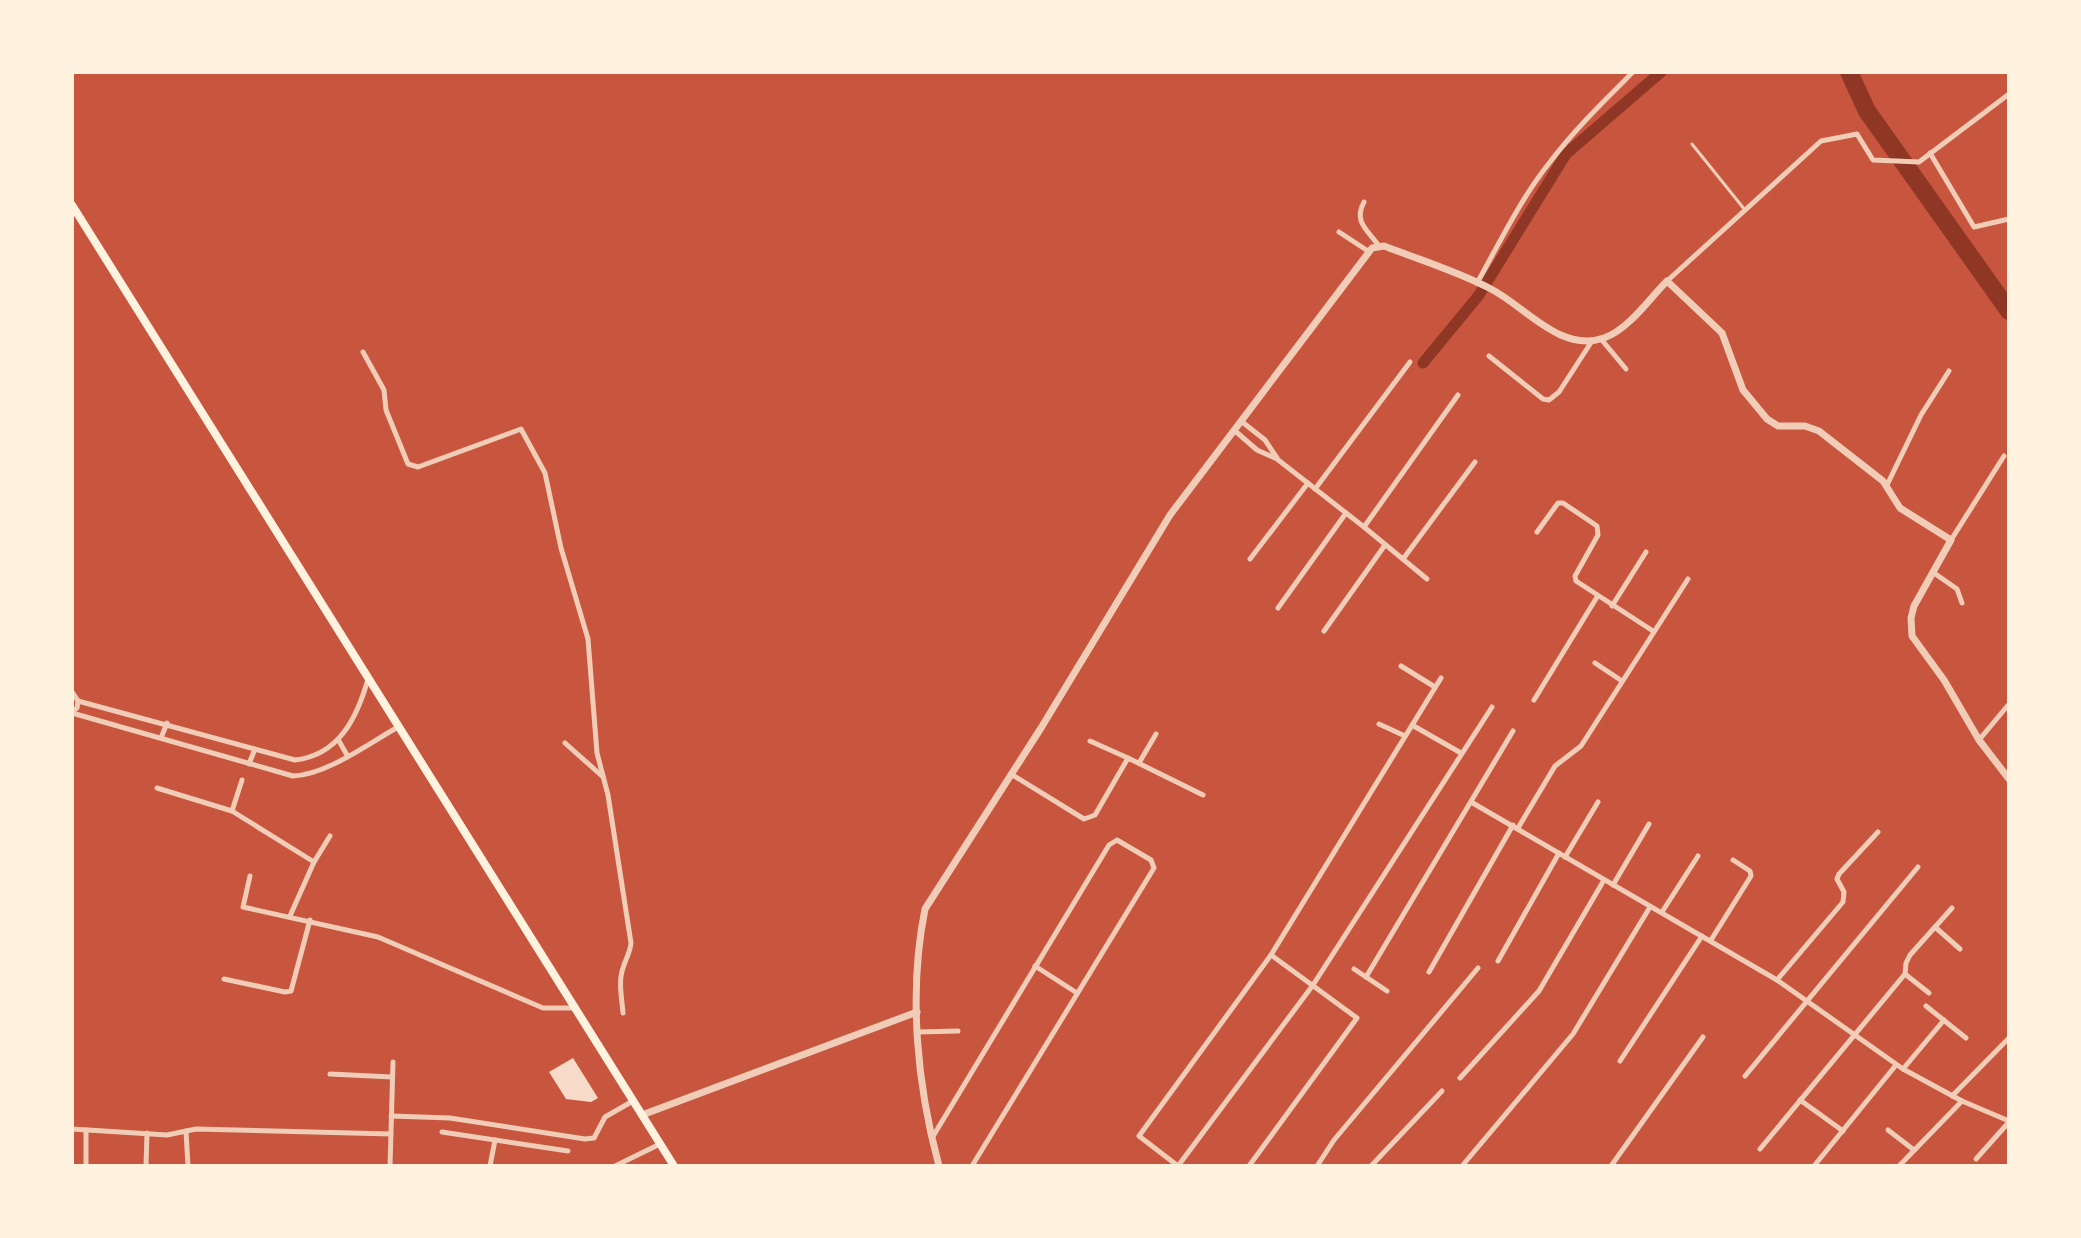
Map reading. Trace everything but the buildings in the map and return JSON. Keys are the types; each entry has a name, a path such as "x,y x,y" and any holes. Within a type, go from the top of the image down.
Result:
{"main road":[{"path":"72,205 674,1166"}],"street":[{"path":"1478,284 1518,209 1548,164 1584,121 1633,72"},
{"path":"1364,202 1359,221 1379,246 1488,287 1512,301 1531,318 1569,338 1592,341 1619,330 1667,281 1821,141 1857,134 1873,160 1919,162 2009,94"},
{"path":"1930,153 1974,227 2009,219"},
{"path":"1339,232 1368,251"},
{"path":"939,1166 931,1139 917,1032 925,909 1158,533 1368,251 1379,246"},
{"path":"1667,281 1722,333 1743,390 1767,419 1778,426 1812,427 1887,485 1900,508 1951,540"},
{"path":"1601,339 1626,369"},
{"path":"1489,356 1543,399 1549,400 1559,392 1592,341"},
{"path":"363,352 384,390 386,410 408,464 418,467 521,429 545,473 561,548 588,639 597,753 608,795 631,943 620,980 623,1013"},
{"path":"1315,489 1410,362"},
{"path":"1887,485 1921,415 1949,371"},
{"path":"1364,527 1458,395"},
{"path":"1241,421 1265,440 1277,459"},
{"path":"1234,430 1257,450 1277,459 1427,579"},
{"path":"2004,456 1951,540 1914,606 1911,618 1912,636 1944,680 1979,740 2009,779"},
{"path":"1403,559 1475,462"},
{"path":"1250,559 1308,483"},
{"path":"1537,532 1558,503 1563,503 1597,526 1598,535 1575,576 1579,586 1653,631"},
{"path":"1278,608 1346,513"},
{"path":"1324,631 1385,545"},
{"path":"1612,606 1646,552"},
{"path":"1934,573 1957,589 1962,603"},
{"path":"1429,972 1555,766 1581,746 1688,579"},
{"path":"1534,700 1597,597"},
{"path":"1595,663 1622,681"},
{"path":"1401,666 1435,687"},
{"path":"1441,678 1271,955 1139,1136 1178,1166 1313,985 1492,707"},
{"path":"78,701 295,760 311,759 339,741 361,705 368,679"},
{"path":"72,692 78,701 77,708 72,712"},
{"path":"1979,740 2009,704"},
{"path":"72,712 293,776 310,775 398,727"},
{"path":"161,738 167,723"},
{"path":"1379,724 1405,736"},
{"path":"1412,725 1461,753"},
{"path":"1366,977 1513,731"},
{"path":"1139,763 1156,734"},
{"path":"339,741 347,755"},
{"path":"1090,741 1203,795"},
{"path":"565,743 603,776"},
{"path":"249,764 255,749"},
{"path":"1011,774 1076,815 1088,819 1095,815 1128,758"},
{"path":"232,811 242,780"},
{"path":"157,788 232,811 314,862"},
{"path":"1471,802 1777,980 1896,1065 1962,1101 2008,1120 1976,1159"},
{"path":"1498,961 1598,802"},
{"path":"1613,885 1649,824"},
{"path":"1777,980 1843,902 1844,892 1837,879 1839,874 1878,832"},
{"path":"290,916 314,862 330,836"},
{"path":"931,1139 1112,841 1121,842 1151,860 1154,868 972,1166"},
{"path":"1662,912 1698,856"},
{"path":"1711,940 1751,876 1750,871 1733,860"},
{"path":"1745,1076 1918,867"},
{"path":"250,876 243,907 378,937 543,1008 575,1008"},
{"path":"1460,1078 1539,991 1604,880"},
{"path":"1462,1166 1573,1034 1650,907"},
{"path":"1760,1149 1905,974 1910,955 1952,908"},
{"path":"224,979 291,991 310,920"},
{"path":"1935,927 1960,949"},
{"path":"1620,1061 1702,936"},
{"path":"1249,1166 1357,1018 1271,955"},
{"path":"1035,966 1077,993"},
{"path":"1317,1166 1334,1140 1478,968"},
{"path":"1354,969 1387,991"},
{"path":"1905,974 1929,993"},
{"path":"1926,1006 1966,1038"},
{"path":"642,1115 917,1012"},
{"path":"1903,1069 1944,1020"},
{"path":"917,1032 958,1031"},
{"path":"1611,1166 1703,1037"},
{"path":"1952,1096 2009,1038"},
{"path":"390,1166 393,1062"},
{"path":"1814,1166 1896,1065"},
{"path":"330,1074 392,1077"},
{"path":"1371,1166 1442,1091"},
{"path":"391,1116 450,1118 585,1139 594,1138 605,1117 633,1100"},
{"path":"1800,1100 1843,1131"},
{"path":"1899,1166 1962,1101"},
{"path":"72,1129 167,1135 196,1129 391,1134"},
{"path":"86,1130 86,1166"},
{"path":"1888,1130 1914,1150"},
{"path":"186,1131 188,1166"},
{"path":"442,1132 568,1151"},
{"path":"146,1166 147,1133"},
{"path":"490,1166 495,1140"},
{"path":"615,1166 661,1144"}],"lane":[{"path":"1692,144 1745,210"}],"waterway":[{"path":"1423,363 1479,295 1566,154 1661,72"},
{"path":"1849,72 1867,111 2009,311"}]}
